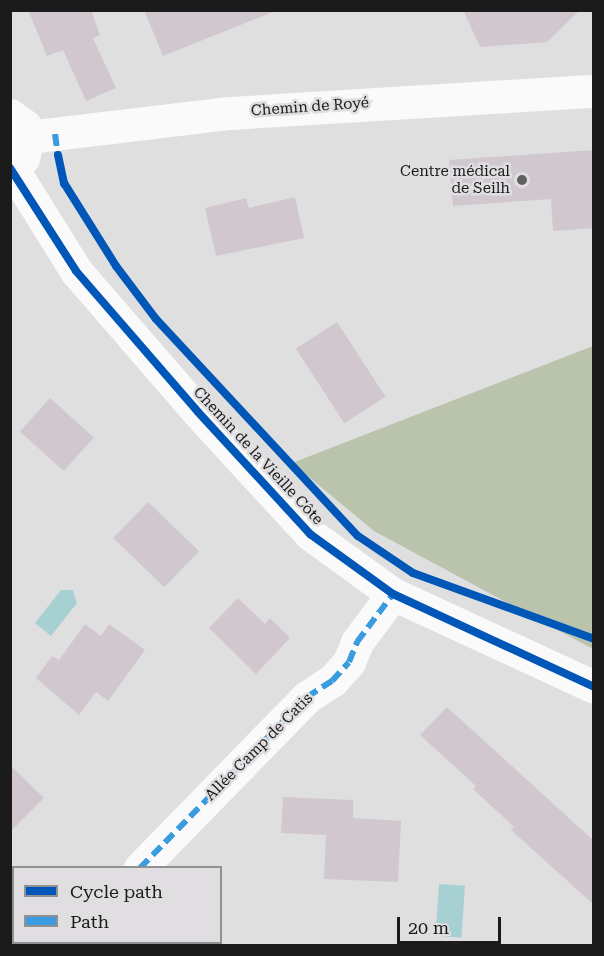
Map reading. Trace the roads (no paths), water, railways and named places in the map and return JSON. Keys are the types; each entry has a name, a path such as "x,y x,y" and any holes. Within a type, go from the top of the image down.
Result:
{"street":[{"name":"Chemin de Royé","path":"19,126 594,91"},
{"path":"11,168 25,155 19,126"},
{"name":"Chemin de la Vieille Côte","path":"11,168 76,271 198,412 310,534 393,594 594,687"},
{"name":"Allée Camp de Catis","path":"141,866 307,696 338,675 393,594"}],"water":[{"path":"61,590 73,590 77,603 51,636 35,623"},
{"path":"439,884 465,886 461,938 435,936"}],"place":[{"name":"Centre médical de Seilh","path":"522,180"}]}
